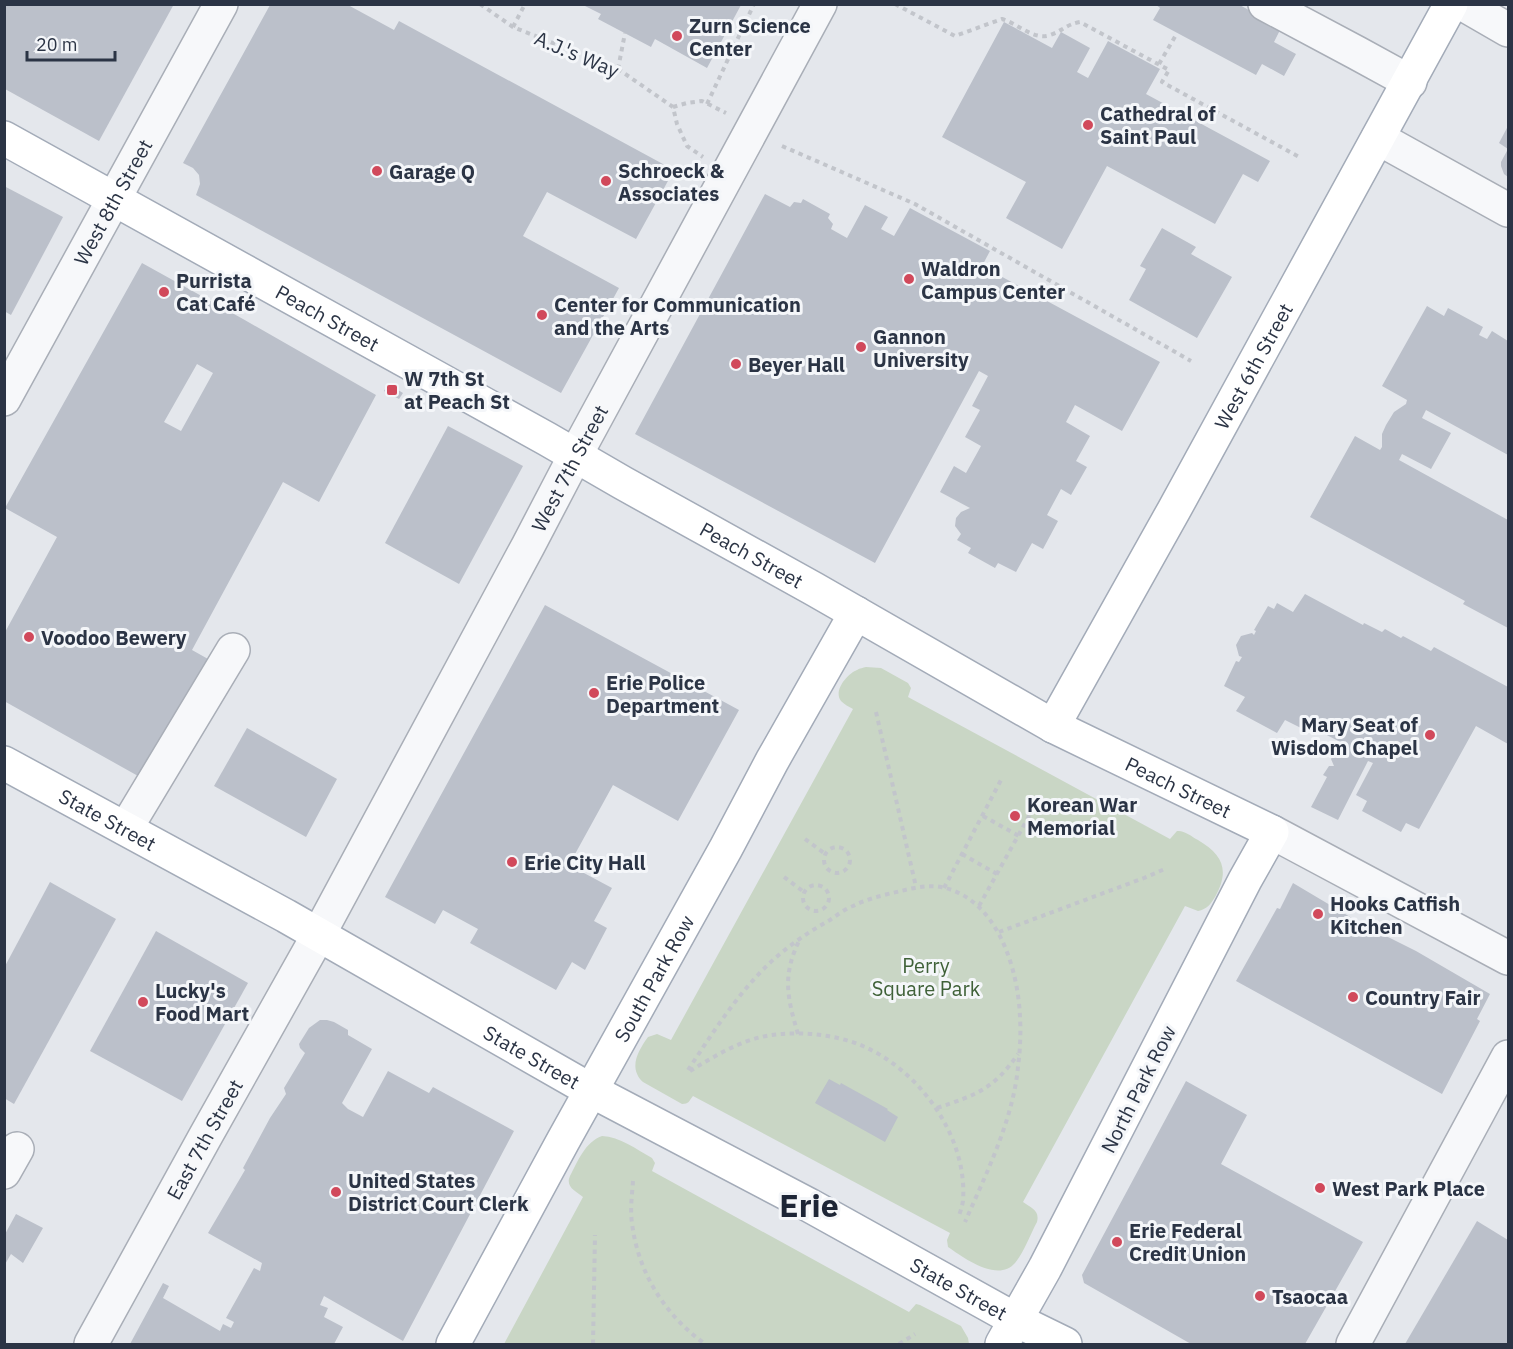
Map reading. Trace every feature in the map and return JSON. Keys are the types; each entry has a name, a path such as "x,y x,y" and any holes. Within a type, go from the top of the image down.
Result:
{"main road":[{"name":"West 6th Street","path":"1053,726 1180,500 1451,4"},
{"name":"Peach Street","path":"4,138 576,454 623,483 1053,726 1272,832"},
{"name":"South Park Row","path":"453,1344 772,761 856,613"},
{"name":"State Street","path":"4,763 319,934 592,1091 809,1204 1009,1332 1065,1344"},
{"name":"North Park Row","path":"1009,1332 1045,1268 1272,832"}],"street":[{"name":"West 8th Street","path":"4,399 221,4"},
{"name":"West 7th Street","path":"319,934 820,4"},
{"path":"1265,4 1410,82"},
{"path":"1463,4 1509,30"},
{"path":"1378,138 1509,210"},
{"path":"126,828 233,650"},
{"name":"Peach Street","path":"1272,832 1509,958"},
{"name":"East 7th Street","path":"92,1344 319,934"},
{"path":"1353,1344 1509,1057"}],"path":[{"name":"A.J.'s Way","path":"480,4 513,27 618,69 673,106"},
{"path":"513,27 525,4"},
{"path":"707,104 754,4"},
{"path":"895,4 955,36 1002,20 1042,37 1080,22 1169,70 1162,82 1301,158"},
{"path":"618,69 625,33"},
{"path":"1159,64 1176,35"},
{"path":"703,157 687,146 677,124 673,106 702,101 727,113"},
{"path":"782,146 915,204 1191,361"},
{"path":"876,712 916,887"},
{"path":"944,888 1002,780"},
{"path":"979,906 1038,800"},
{"path":"982,816 1019,836"},
{"path":"805,839 824,854"},
{"path":"832,847 841,847 849,855 849,866 842,873 836,874 828,871 823,861 824,854 832,847"},
{"path":"962,854 997,874"},
{"path":"999,932 1167,868"},
{"path":"784,877 804,892"},
{"path":"812,885 821,886 828,893 828,904 820,911 810,910 803,903 804,892 812,885"},
{"path":"958,1218 963,1202 963,1184 959,1160 951,1135 937,1108 907,1076 874,1052 840,1038 779,1034 743,1042 726,1049 689,1071 723,1017 742,993 774,959 802,936 852,906 889,893 916,887 944,888 979,906 999,932 1015,981 1020,1018 1018,1069 1008,1114 985,1177 965,1222"},
{"path":"798,1034 789,1005 788,991 789,971 802,936"},
{"path":"937,1108 982,1091 1007,1070 1019,1053"},
{"path":"633,1181 632,1223 640,1261 649,1283 681,1325 705,1344"},
{"path":"592,1344 595,1235"},
{"path":"899,1344 915,1334"}],"green space":[{"name":"Perry Square Park","path":"866,667 881,668 908,683 911,688 908,697 1170,839 1177,831 1188,834 1213,851 1222,864 1222,879 1215,897 1208,906 1198,911 1185,906 1023,1202 1036,1212 1038,1218 1024,1249 1008,1269 991,1270 981,1267 948,1247 947,1240 950,1233 693,1096 688,1103 682,1104 643,1082 636,1071 638,1054 648,1037 657,1034 671,1040 853,709 842,702 839,697 842,683 853,672"},
{"path":"602,1136 634,1147 652,1158 655,1163 652,1171 909,1312 916,1304 920,1305 961,1326 969,1344 504,1344 583,1197 570,1186 570,1176 587,1147"}],"building":[{"path":"5,4 174,4 99,141 5,89"},
{"path":"1155,4 1238,4 1281,28 1274,42 1296,54 1284,76 1262,64 1256,75 1153,20 1160,8"},
{"name":"Garage Q","path":"270,5 348,5 394,30 399,21 674,170 636,239 547,192 523,236 619,288 561,393 196,195 200,184 199,175 193,168 183,163"},
{"name":"Zurn Science Center","path":"583,5 741,5 707,68 655,39 651,47 598,19 601,14"},
{"path":"1004,22 1052,48 1061,32 1090,48 1077,72 1088,78 1108,41 1160,69 1146,94 1270,161 1258,182 1243,174 1215,224 1107,166 1062,249 1006,218 1026,182 942,137"},
{"path":"1508,126 1508,149 1499,143"},
{"path":"1508,149 1508,177 1504,174 1501,162"},
{"path":"4,186 63,217 11,315 4,311"},
{"path":"765,194 790,207 794,202 801,203 803,199 830,214 828,218 833,224 831,229 847,238 865,205 888,217 881,229 894,236 910,208 990,251 982,266 1160,362 1122,431 1075,405 1066,422 1090,436 1076,461 1087,467 1071,495 1061,489 1047,515 1058,521 1043,549 1032,543 1016,572 998,563 995,568 968,553 971,548 957,540 961,534 955,526 956,518 961,512 970,508 940,492 954,466 966,473 981,446 965,437 980,410 972,406 988,376 979,371 875,563 635,434"},
{"path":"1162,228 1196,247 1191,254 1232,277 1197,338 1129,300 1146,269 1140,266"},
{"path":"142,263 376,395 319,502 283,482 192,650 217,664 147,781 4,701 4,634 57,537 5,508","holes":["197,364 213,373 181,431 164,422"]},
{"path":"1427,306 1444,316 1448,308 1483,327 1479,335 1487,339 1492,331 1508,341 1508,455 1426,410 1422,418 1451,433 1431,469 1402,454 1399,460 1508,520 1508,628 1463,604 1465,601 1310,517 1355,436 1380,450 1386,425 1394,412 1406,404 1407,400 1382,386"},
{"path":"388,384 403,393 399,399 384,391"},
{"path":"448,426 523,466 459,584 385,543"},
{"path":"1305,594 1363,625 1364,623 1382,632 1385,629 1431,651 1434,647 1508,687 1508,744 1476,726 1419,829 1406,823 1401,832 1362,811 1367,801 1356,795 1373,763 1368,761 1338,820 1311,807 1327,777 1323,775 1329,766 1334,766 1331,759 1335,752 1342,751 1346,745 1321,732 1323,728 1305,730 1285,720 1277,733 1236,711 1245,697 1224,686 1236,661 1239,662 1242,657 1239,656 1236,645 1241,636 1252,633 1254,635 1256,631 1254,630 1268,606 1274,609 1277,603 1293,612"},
{"path":"545,605 739,710 678,821 613,785 569,865 612,888 594,921 607,928 585,970 572,962 556,990 470,943 478,929 443,910 435,924 385,897"},
{"path":"247,728 337,779 306,837 214,786"},
{"path":"50,882 116,919 14,1104 4,1098 4,968"},
{"path":"1293,883 1362,924 1416,951 1490,994 1477,1019 1480,1021 1442,1094 1236,981 1277,908 1280,909"},
{"path":"156,931 248,983 182,1101 90,1051"},
{"path":"320,1020 334,1022 348,1030 348,1035 372,1049 342,1103 348,1109 363,1117 388,1071 429,1093 433,1087 514,1131 403,1341 324,1296 320,1305 328,1308 324,1317 343,1327 334,1344 130,1344 163,1283 169,1286 163,1298 220,1331 223,1324 231,1328 234,1322 226,1318 254,1268 260,1271 262,1263 208,1233 245,1170 243,1168 270,1118 286,1094 284,1088 305,1053 299,1044 309,1028"},
{"path":"829,1079 840,1085 841,1083 898,1117 885,1142 815,1103"},
{"path":"1186,1081 1247,1115 1221,1164 1363,1242 1305,1344 1191,1344 1084,1283 1082,1275"},
{"path":"16,1214 43,1228 23,1263 11,1254 4,1266 4,1236"},
{"path":"1477,1221 1508,1240 1508,1344 1405,1344"}],"place":[{"name":"Zurn Science Center","path":"677,36"},
{"name":"Cathedral of Saint Paul","path":"1088,125"},
{"name":"Garage Q","path":"377,171"},
{"name":"Schroeck & Associates","path":"606,181"},
{"name":"Waldron Campus Center","path":"909,279"},
{"name":"Purrista Cat Café","path":"164,292"},
{"name":"Center for Communication and the Arts","path":"542,315"},
{"name":"Gannon University","path":"861,347"},
{"name":"Beyer Hall","path":"736,364"},
{"name":"W 7th St at Peach St","path":"392,390"},
{"name":"Voodoo Bewery","path":"29,637"},
{"name":"Erie Police Department","path":"594,693"},
{"name":"Mary Seat of Wisdom Chapel","path":"1430,735"},
{"name":"Korean War Memorial","path":"1015,816"},
{"name":"Erie City Hall","path":"512,862"},
{"name":"Hooks Catfish Kitchen","path":"1318,914"},
{"name":"Country Fair","path":"1353,997"},
{"name":"Lucky's Food Mart","path":"143,1002"},
{"name":"West Park Place","path":"1320,1188"},
{"name":"United States District Court Clerk","path":"336,1192"},
{"name":"Erie Federal Credit Union","path":"1117,1242"},
{"name":"Tsaocaa","path":"1260,1296"}],"district":[{"name":"Erie","path":"809,1205"}]}
